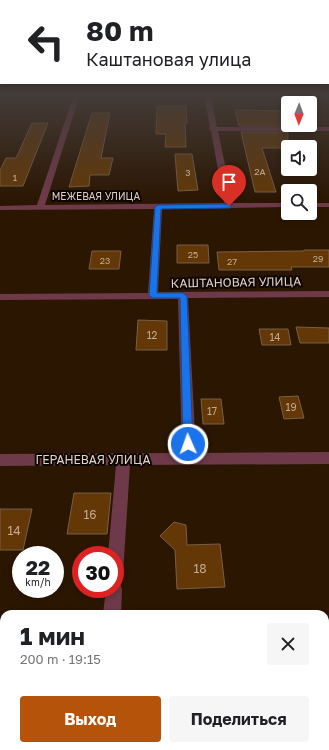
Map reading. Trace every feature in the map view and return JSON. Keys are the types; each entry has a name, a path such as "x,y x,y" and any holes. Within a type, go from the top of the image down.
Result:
{"street":[{"path":"40,207 66,129"},
{"path":"229,206 212,129 329,129"},
{"name":"МЕЖЕВАЯ УЛИЦА","path":"0,208 281,205"},
{"path":"317,205 329,205"},
{"path":"153,296 158,207"},
{"name":"КАШТАНОВАЯ УЛИЦА","path":"0,297 329,294"},
{"path":"183,296 189,459"},
{"name":"ГЕРАНЕВАЯ УЛИЦА","path":"0,460 329,458"},
{"path":"117,546 123,459"},
{"path":"112,610 113,598"}],"building":[{"path":"29,129 46,129 23,186 0,186 0,170 6,158 16,158"},
{"path":"87,129 107,129 101,158 113,158 109,175 90,175 89,186 69,187"},
{"path":"156,129 185,129 186,147 165,147 166,134 156,134"},
{"path":"241,132 288,132 288,140 281,140 281,148 262,148 276,192 255,192"},
{"path":"175,154 192,154 198,190 178,191"},
{"path":"177,245 208,245 209,263 177,263"},
{"path":"329,250 329,267 291,267 292,270 219,270 217,252"},
{"path":"92,251 121,251 119,269 89,269"},
{"path":"138,320 167,321 167,350 136,350"},
{"path":"296,327 329,328 329,343 300,343"},
{"path":"259,329 288,329 291,345 262,345"},
{"path":"298,396 304,418 284,419 279,397"},
{"path":"201,399 221,399 224,424 203,424"},
{"path":"74,493 111,493 107,534 67,534"},
{"path":"0,509 32,509 24,546 12,546 12,550 0,550"},
{"path":"174,522 186,525 187,545 220,544 225,587 177,589 175,550 160,536"}],"route":[{"path":"188,444 183,296 153,296 158,207 229,206"}]}
